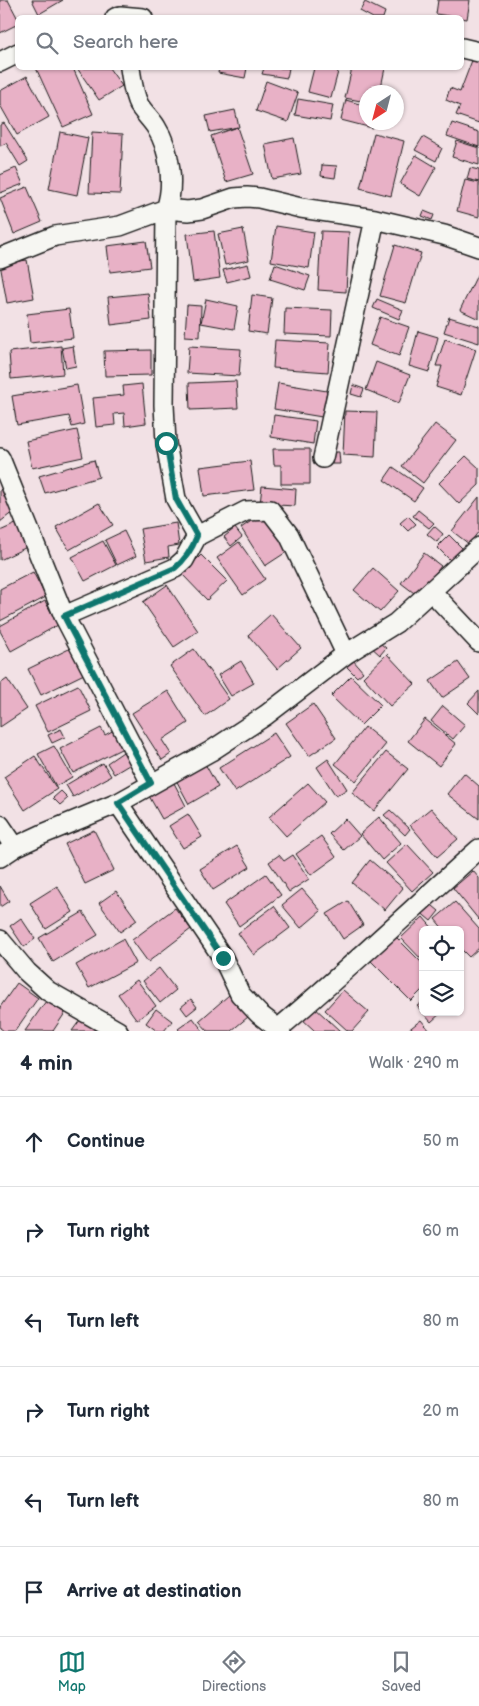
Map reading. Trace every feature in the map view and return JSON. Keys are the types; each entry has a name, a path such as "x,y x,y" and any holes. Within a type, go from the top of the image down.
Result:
{"street":[{"path":"464,48 479,52"},
{"path":"0,62 15,54"},
{"path":"130,70 134,93 139,104 157,128 170,158 170,199 166,209 164,405 166,443 176,499 197,536"},
{"path":"0,258 55,236 120,226 166,209 188,211 202,209 234,198 247,197 301,208 375,219 479,246"},
{"path":"323,458 375,219"},
{"path":"0,458 64,616 151,783"},
{"path":"64,616 175,568 184,560 197,536 246,511 270,510 289,536 346,654"},
{"path":"0,825 7,852 118,803 211,751 266,715 346,654 396,623 479,547"},
{"path":"431,591 479,642"},
{"path":"118,803 223,958 240,994 259,1014 280,1030 479,849"},
{"path":"0,940 27,972 48,991 118,1031"}],"building":[{"path":"0,0 8,0 16,15 15,26 0,33"},
{"path":"32,0 63,0 39,14"},
{"path":"438,0 470,0 467,19 464,19 464,15 436,14"},
{"path":"365,2 385,12 384,15 367,15 360,11"},
{"path":"474,55 479,56 479,123 456,115 460,106 446,100 450,88 460,92"},
{"path":"37,70 74,70 93,114 63,127"},
{"path":"78,70 110,70 122,86 99,100"},
{"path":"219,70 247,70 245,78 218,73"},
{"path":"263,70 289,70 287,78 262,74"},
{"path":"314,70 338,70 331,98 308,92"},
{"path":"352,70 385,70 381,85 359,85 359,101 345,98"},
{"path":"27,76 49,117 17,135 0,105 0,91"},
{"path":"266,81 298,93 288,122 256,111"},
{"path":"298,99 333,105 330,121 295,115"},
{"path":"346,100 359,104 359,125 341,120"},
{"path":"235,110 239,127 210,132 206,116"},
{"path":"4,123 28,161 20,166 6,143 0,146 0,125"},
{"path":"452,123 479,132 479,147 447,136"},
{"path":"237,127 253,174 226,182 211,136"},
{"path":"60,132 88,138 77,195 49,189"},
{"path":"92,132 123,134 120,194 89,193"},
{"path":"374,133 404,141 391,196 360,188"},
{"path":"423,137 442,148 436,161 415,150"},
{"path":"294,138 301,174 272,179 265,144"},
{"path":"457,141 479,148 479,165 452,157"},
{"path":"416,155 436,167 420,196 400,184"},
{"path":"322,165 337,166 335,178 321,176"},
{"path":"16,168 23,184 0,193 0,175"},
{"path":"470,168 479,170 479,182 467,179"},
{"path":"465,180 479,183 479,217 457,211"},
{"path":"27,187 42,222 14,234 0,198"},
{"path":"424,211 434,215 432,220 422,216"},
{"path":"276,226 314,232 309,268 271,261"},
{"path":"243,229 249,260 225,265 218,234"},
{"path":"214,231 220,278 193,282 187,234"},
{"path":"321,231 349,232 346,292 318,290"},
{"path":"146,241 150,267 110,272 107,246"},
{"path":"395,245 421,253 406,303 380,296"},
{"path":"27,260 34,298 7,303 0,264"},
{"path":"248,264 251,276 227,282 223,270"},
{"path":"275,264 310,276 305,290 270,279"},
{"path":"479,271 479,319 460,310"},
{"path":"148,293 151,320 111,325 108,297"},
{"path":"252,295 272,298 267,334 248,331"},
{"path":"206,299 238,306 234,329 201,323"},
{"path":"377,299 403,310 399,319 373,308"},
{"path":"187,305 201,306 200,337 185,336"},
{"path":"285,308 332,310 331,336 284,334"},
{"path":"69,309 73,338 30,343 27,314"},
{"path":"380,317 409,327 399,356 370,345"},
{"path":"449,317 479,326 479,343 444,332"},
{"path":"418,331 438,337 429,372 409,366"},
{"path":"445,339 476,349 461,395 436,387 442,366 436,366"},
{"path":"275,340 330,343 328,372 273,368"},
{"path":"61,346 63,374 11,379 9,352"},
{"path":"73,346 76,366 66,368 62,348"},
{"path":"189,346 241,349 239,376 187,373"},
{"path":"151,350 151,375 105,376 104,351"},
{"path":"376,362 410,375 399,403 366,390"},
{"path":"236,381 238,408 190,410 189,383"},
{"path":"278,383 327,391 322,417 274,409"},
{"path":"142,384 146,423 125,426 124,413 114,414 115,425 96,427 93,398 124,395 123,386"},
{"path":"77,385 84,424 72,427 69,416 17,425 12,396"},
{"path":"353,385 364,389 361,397 351,394"},
{"path":"345,411 377,412 375,457 343,455"},
{"path":"274,415 316,421 313,444 271,437"},
{"path":"435,424 456,440 423,483 402,466"},
{"path":"77,430 83,457 32,468 26,441"},
{"path":"273,449 310,449 310,484 281,484 281,465 274,465"},
{"path":"331,452 339,452 340,464 332,464"},
{"path":"466,456 479,468 479,485 459,504 439,483"},
{"path":"94,460 99,477 45,493 39,476"},
{"path":"250,461 254,490 204,496 200,467"},
{"path":"393,467 423,488 414,501 384,480"},
{"path":"262,486 296,489 295,506 260,504"},
{"path":"3,487 18,508 0,522 0,490"},
{"path":"479,497 479,531 469,544 452,531"},
{"path":"99,503 113,525 69,550 56,527"},
{"path":"418,510 434,523 429,528 413,516"},
{"path":"263,513 288,551 265,566 241,528"},
{"path":"408,516 416,524 408,531 400,523"},
{"path":"18,523 29,546 0,560 0,531"},
{"path":"176,523 179,545 168,547 169,557 146,561 140,529"},
{"path":"434,526 443,534 437,542 427,534"},
{"path":"235,528 242,537 231,546 224,537"},
{"path":"124,531 136,556 117,565 105,540"},
{"path":"449,535 464,550 452,562 437,547"},
{"path":"103,541 116,565 85,581 72,557"},
{"path":"239,542 265,579 243,595 217,558"},
{"path":"424,553 441,566 418,596 401,583"},
{"path":"201,555 227,581 207,600 182,574"},
{"path":"373,568 399,591 380,612 354,590"},
{"path":"33,572 46,597 0,621 0,589"},
{"path":"167,585 198,631 174,647 143,602"},
{"path":"45,601 58,625 11,651 0,631 0,626"},
{"path":"271,614 301,648 277,669 248,635"},
{"path":"376,640 386,648 380,655 370,646"},
{"path":"71,648 84,674 41,695 28,669"},
{"path":"194,649 229,699 205,716 170,666"},
{"path":"387,654 415,684 390,706 363,677"},
{"path":"353,660 363,672 357,677 346,666"},
{"path":"241,661 254,683 231,696 218,675"},
{"path":"458,662 470,679 442,698 430,681"},
{"path":"351,676 381,705 361,725 331,696"},
{"path":"7,679 27,709 0,727 0,684"},
{"path":"78,685 91,711 48,732 35,706"},
{"path":"168,691 188,723 162,740 171,754 162,760 132,713"},
{"path":"479,691 479,714 468,703"},
{"path":"313,704 336,738 309,756 286,723"},
{"path":"443,706 465,725 453,739 431,721"},
{"path":"425,719 456,744 439,766 408,741"},
{"path":"365,727 386,744 356,781 335,764"},
{"path":"101,728 105,735 114,730 123,748 73,773 60,749"},
{"path":"61,729 65,737 52,743 48,735"},
{"path":"274,733 290,757 235,792 219,768"},
{"path":"54,746 72,777 56,786 38,754"},
{"path":"126,750 134,762 114,774 107,763"},
{"path":"386,752 408,769 374,811 352,793"},
{"path":"35,756 57,789 25,810 4,777"},
{"path":"328,759 347,789 336,796 317,767"},
{"path":"204,762 218,787 189,804 175,778"},
{"path":"103,763 111,776 73,797 66,785"},
{"path":"464,773 479,786 479,819 447,794"},
{"path":"174,783 186,806 162,819 149,796"},
{"path":"308,783 325,802 286,836 269,817"},
{"path":"61,791 68,798 60,805 53,798"},
{"path":"431,808 458,839 437,857 410,825"},
{"path":"390,810 410,829 405,835 384,815"},
{"path":"188,814 202,837 183,848 169,826"},
{"path":"379,817 401,843 382,860 360,834"},
{"path":"345,819 360,836 344,850 329,834"},
{"path":"94,830 114,870 85,884 65,844"},
{"path":"321,836 336,857 311,875 296,854"},
{"path":"407,844 433,872 412,891 386,863"},
{"path":"237,846 250,867 213,890 200,869"},
{"path":"279,855 284,861 293,855 309,879 289,892 269,862"},
{"path":"370,860 403,888 385,910 352,883"},
{"path":"473,871 479,878 479,920 453,888"},
{"path":"266,874 281,895 239,926 224,904"},
{"path":"0,886 9,901 0,907"},
{"path":"57,886 73,912 46,929 30,903"},
{"path":"302,889 321,911 301,928 282,905"},
{"path":"116,891 137,920 120,932 99,903"},
{"path":"348,901 363,925 343,939 327,914"},
{"path":"427,901 439,911 431,921 419,911"},
{"path":"455,902 479,929 479,948 469,957 464,952 464,926 441,926 435,919"},
{"path":"274,906 290,928 254,955 238,933"},
{"path":"175,908 191,929 148,962 132,940"},
{"path":"83,912 98,935 53,962 39,938"},
{"path":"423,917 431,926 419,926 419,957 401,938"},
{"path":"21,918 35,939 24,947 10,926"},
{"path":"394,935 419,960 419,993 411,1001 369,959"},
{"path":"123,939 136,963 89,988 76,965"},
{"path":"159,968 176,990 160,1003 143,981"},
{"path":"137,980 156,1006 137,1020 118,994"},
{"path":"17,983 38,998 15,1031 4,1031 0,1028 0,1007"},
{"path":"343,990 369,1012 352,1031 348,1031 325,1010"},
{"path":"229,995 248,1017 231,1031 208,1031 199,1021"},
{"path":"191,999 197,1007 187,1015 181,1007"},
{"path":"46,1001 65,1013 53,1031 25,1031"},
{"path":"313,1006 340,1031 315,1031 301,1018"},
{"path":"156,1009 172,1021 164,1031 157,1031 146,1023"},
{"path":"83,1016 103,1031 72,1031"},
{"path":"426,1016 438,1016 431,1022"},
{"path":"193,1018 203,1031 180,1031 178,1029"},
{"path":"421,1020 430,1031 407,1031"}],"route":[{"path":"166,443 176,499 197,536 192,549 175,568 64,616 151,783 118,803 223,958"}]}
